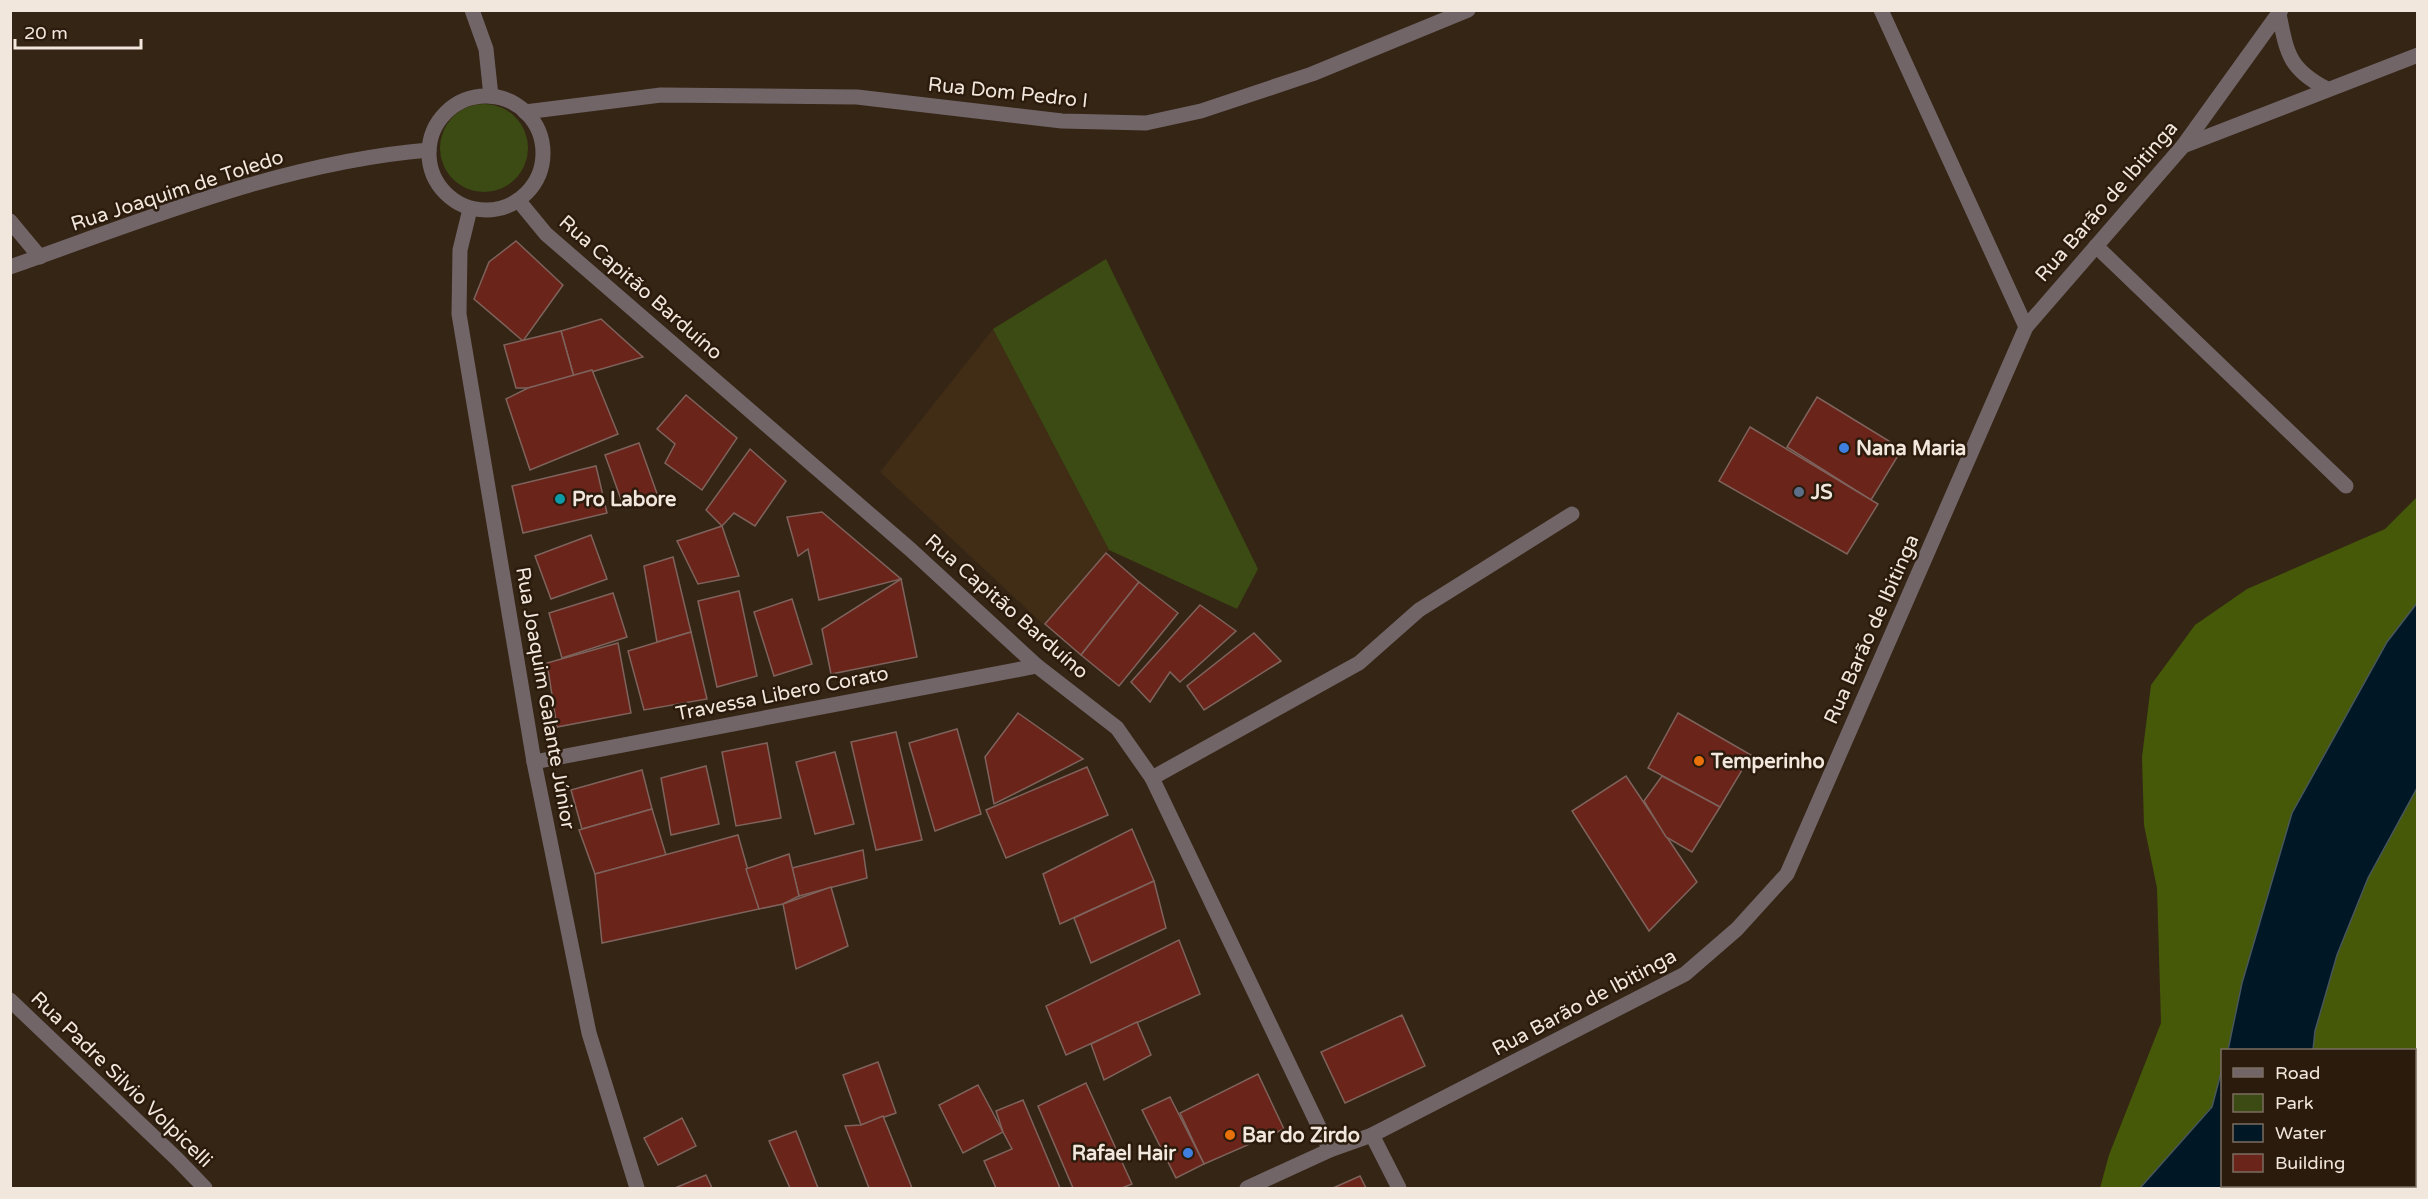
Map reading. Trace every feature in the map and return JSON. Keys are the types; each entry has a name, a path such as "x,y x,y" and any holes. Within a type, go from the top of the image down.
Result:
{"street":[{"path":"472,10 486,50 491,96"},
{"name":"Rua Dom Pedro I","path":"525,112 661,95 857,97 1062,121 1146,123 1201,111 1312,74 1468,10"},
{"path":"1881,10 2026,327"},
{"path":"2280,12 2285,44 2293,64 2307,79 2327,89"},
{"name":"Rua Barão de Ibitinga","path":"1247,1188 1330,1150 1372,1135 1685,974 1737,929 1787,874 2026,327 2182,147 2280,12"},
{"path":"2182,147 2418,55"},
{"path":"491,96 510,101 525,112 537,127 542,145 542,164 536,181 524,196 508,207 489,210 470,209 453,201 440,188 431,171 429,150 432,133 441,117 455,105 473,97 491,96"},
{"name":"Rua Joaquim de Toledo","path":"10,267 251,183 383,154 429,150"},
{"name":"Rua Capitão Barduíno","path":"518,200 546,234 911,550 1037,666 1118,728 1152,778 1330,1150"},
{"name":"Rua Joaquim Galante Júnior","path":"470,209 460,250 459,314 534,762 589,1033 637,1188"},
{"path":"10,221 40,256"},
{"path":"2096,246 2346,486"},
{"path":"1152,778 1359,663 1419,610 1572,514"},
{"name":"Travessa Libero Corato","path":"534,762 1037,666"},
{"name":"Rua Padre Silvio Volpicelli","path":"10,1000 205,1188"},
{"path":"1372,1135 1399,1188"}],"shaded area":[{"path":"993,329 1109,550 1045,626 880,472"}],"green space":[{"path":"484,104 501,108 515,117 524,131 528,148 524,165 515,179 501,188 484,192 467,188 453,179 444,165 440,148 444,131 453,117 467,108"},
{"path":"1106,259 1258,569 1237,609 1109,550 993,329"},
{"path":"2417,497 2417,1188 2100,1188 2109,1155 2161,1023 2157,888 2144,825 2142,757 2151,685 2195,625 2247,589 2385,529"}],"water":[{"path":"2417,603 2417,788 2368,878 2337,955 2315,1031 2313,1049 2228,1049 2242,983 2292,813 2387,642"},
{"path":"2221,1073 2221,1187 2280,1188 2140,1188 2212,1107"}],"building":[{"path":"516,241 563,285 523,341 474,299 489,262"},
{"path":"601,319 643,357 574,377 561,331"},
{"path":"561,331 574,377 528,388 516,388 504,345"},
{"path":"592,370 618,434 530,470 506,399 528,388"},
{"path":"686,395 737,438 702,490 665,463 675,444 657,429"},
{"name":"Nana Maria","path":"1817,397 1902,449 1871,500 1787,447"},
{"name":"JS","path":"1750,427 1878,504 1847,554 1719,481"},
{"path":"639,443 660,502 623,505 605,455"},
{"path":"750,449 786,481 755,526 734,513 722,526 706,510"},
{"name":"Pro Labore","path":"596,466 607,513 523,533 512,486"},
{"path":"822,512 901,579 819,600 808,549 798,556 787,517"},
{"path":"722,526 739,576 698,584 677,541"},
{"path":"591,535 607,579 551,599 535,556"},
{"path":"1106,553 1139,582 1081,655 1045,624"},
{"path":"673,557 691,632 657,642 644,566"},
{"path":"901,579 917,657 831,674 822,629"},
{"path":"1139,582 1178,613 1119,686 1081,655"},
{"path":"739,591 757,676 717,687 698,601"},
{"path":"613,593 627,637 562,658 549,613"},
{"path":"792,599 812,664 774,676 754,612"},
{"path":"1200,605 1236,631 1180,682 1170,672 1150,702 1131,682"},
{"path":"691,632 707,699 644,710 628,651"},
{"path":"1254,633 1281,661 1204,710 1187,686"},
{"path":"618,643 631,713 557,727 547,663"},
{"path":"1018,713 1083,759 994,804 985,757"},
{"name":"Temperinho","path":"1678,713 1751,755 1720,807 1648,768"},
{"path":"957,729 981,814 935,831 909,743"},
{"path":"896,732 922,840 876,850 851,742"},
{"path":"767,743 781,818 736,826 722,752"},
{"path":"835,752 854,824 815,834 796,762"},
{"path":"706,766 719,824 671,835 661,778"},
{"path":"1087,767 1108,815 1006,858 986,810"},
{"path":"642,770 652,809 582,829 571,790"},
{"path":"1626,776 1697,882 1649,931 1572,811"},
{"path":"1662,776 1720,807 1692,852 1666,837 1644,801"},
{"path":"652,809 666,855 595,874 579,830"},
{"path":"1132,829 1154,881 1060,924 1043,874"},
{"path":"738,835 759,909 602,943 595,874"},
{"path":"863,850 867,878 799,896 792,868"},
{"path":"789,854 799,896 783,904 759,909 746,869"},
{"path":"1154,881 1166,928 1091,963 1074,918"},
{"path":"831,887 848,946 796,969 783,904"},
{"path":"1179,940 1200,994 1066,1055 1046,1006"},
{"path":"1402,1015 1425,1066 1345,1103 1321,1052"},
{"path":"1137,1022 1151,1055 1104,1080 1091,1044"},
{"path":"878,1062 896,1113 861,1125 843,1075"},
{"path":"1258,1074 1284,1129 1204,1164 1180,1113"},
{"path":"1086,1083 1132,1184 1122,1188 1073,1188 1038,1106"},
{"path":"978,1085 1003,1132 963,1153 939,1105"},
{"path":"1170,1097 1204,1164 1176,1178 1142,1110"},
{"path":"1023,1100 1060,1188 996,1188 984,1161 1012,1149 996,1111"},
{"path":"883,1116 912,1188 869,1188 845,1126 861,1125"},
{"path":"682,1118 696,1146 658,1165 644,1138"},
{"path":"796,1131 818,1188 790,1188 769,1141"},
{"path":"706,1175 712,1188 675,1188"},
{"path":"1360,1176 1366,1188 1333,1188"}],"place":[{"name":"Nana Maria","path":"1844,448"},
{"name":"JS","path":"1799,492"},
{"name":"Pro Labore","path":"560,499"},
{"name":"Temperinho","path":"1699,761"},
{"name":"Bar do Zirdo","path":"1230,1135"},
{"name":"Rafael Hair","path":"1188,1153"}]}
